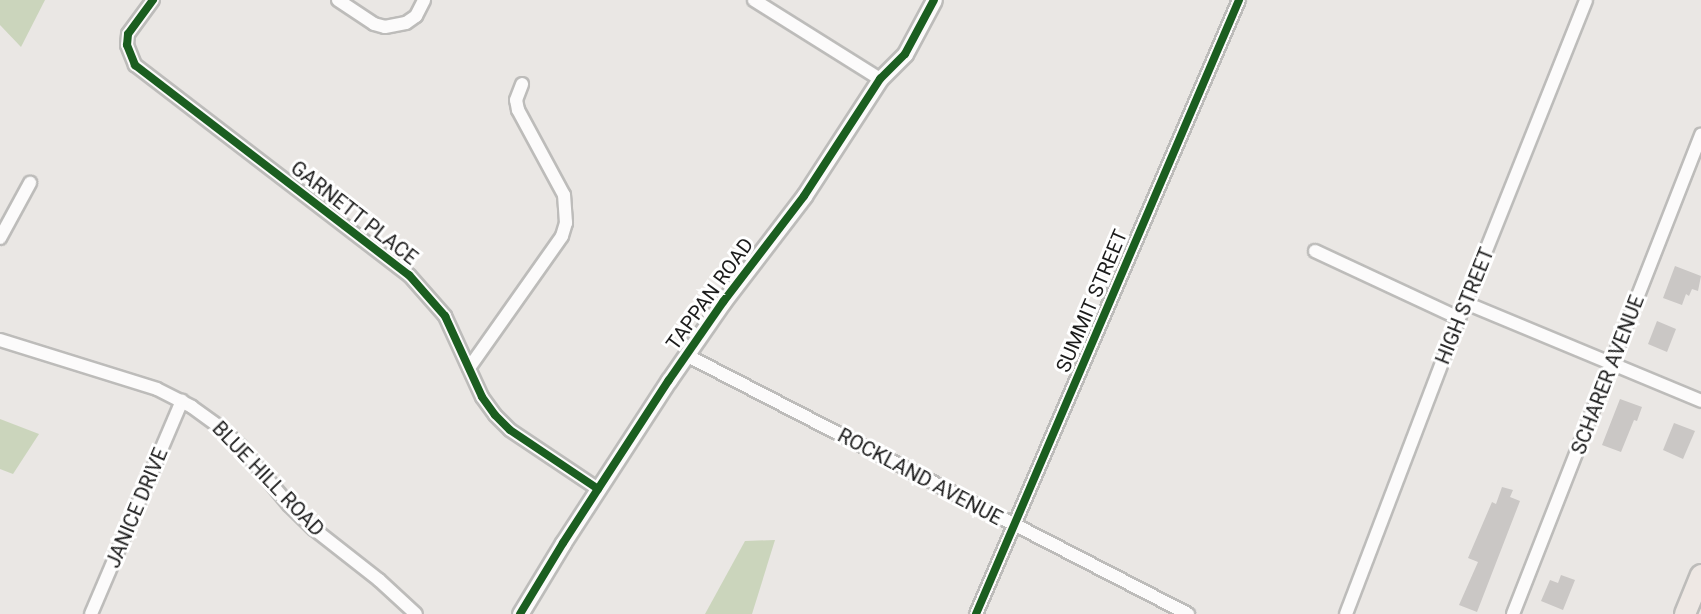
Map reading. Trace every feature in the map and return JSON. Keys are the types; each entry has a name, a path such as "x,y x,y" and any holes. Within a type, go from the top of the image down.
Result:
{"main road":[{"path":"1693,604 1701,575"}],"street":[{"name":"GARNETT PLACE","path":"153,0 128,34 127,45 135,65 409,275 445,316 482,397 510,430 598,489"},
{"path":"339,0 374,24 386,27 406,23 416,16 424,0"},
{"path":"754,0 880,80"},
{"name":"TAPPAN ROAD","path":"520,614 686,355 804,196 880,80 905,54 934,0"},
{"name":"SUMMIT STREET","path":"976,614 1239,0"},
{"name":"HIGH STREET","path":"1346,614 1459,318 1587,0"},
{"path":"469,368 562,236 566,223 567,209 564,195 518,110 516,100 522,84"},
{"name":"SCHARER AVENUE","path":"1514,614 1701,135"},
{"path":"0,238 30,183"},
{"path":"1316,252 1459,318"},
{"path":"1466,303 1701,401"},
{"name":"BLUE HILL ROAD","path":"0,340 149,387 182,401 217,425 240,446 288,505 416,614"},
{"name":"ROCKLAND AVENUE","path":"686,355 1188,614"},
{"name":"JANICE DRIVE","path":"91,614 182,401"}],"green space":[{"path":"0,0 45,0 21,47 0,25"},
{"path":"0,419 39,434 13,474 0,469"},
{"path":"775,540 752,614 705,614 745,541"}],"building":[{"path":"1675,266 1701,276 1698,291 1692,289 1689,296 1686,294 1682,305 1663,298"},
{"path":"1657,321 1676,329 1667,352 1648,344"},
{"path":"1620,399 1642,407 1621,452 1602,445"},
{"path":"1674,423 1695,431 1683,459 1663,450"},
{"path":"1502,487 1513,490 1510,497 1520,501 1477,612 1459,605 1478,562 1468,558 1492,502 1496,504"},
{"path":"1561,575 1575,580 1563,610 1541,601 1550,580 1558,583"}],"cycle path":[{"path":"153,0 128,34 127,45 135,65 409,275 445,316 482,397 495,415 510,430 598,489"},
{"path":"520,614 563,543 669,380 723,302 804,196 880,79 905,54 934,0"},
{"path":"976,614 1239,0"}]}
